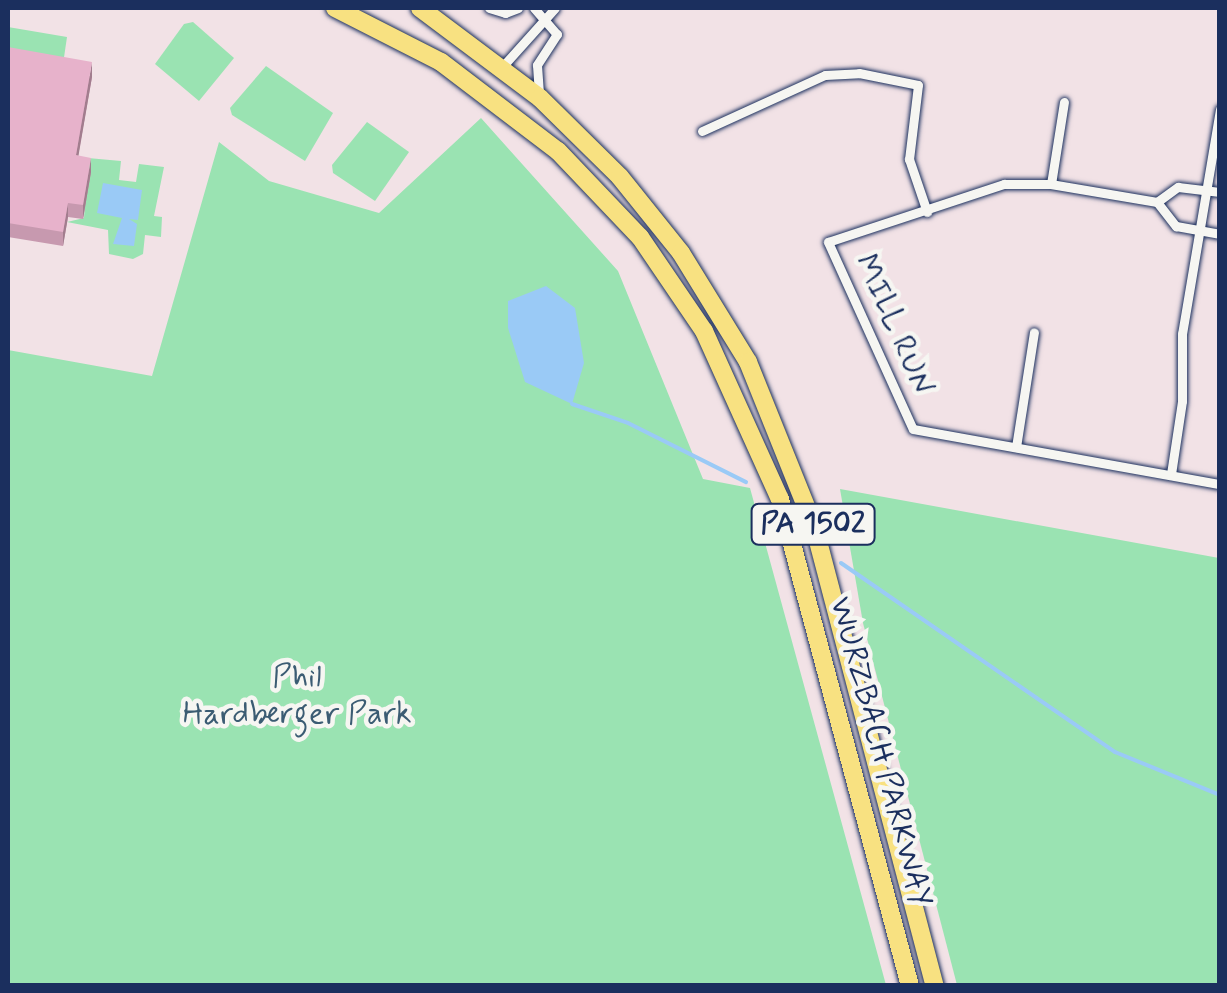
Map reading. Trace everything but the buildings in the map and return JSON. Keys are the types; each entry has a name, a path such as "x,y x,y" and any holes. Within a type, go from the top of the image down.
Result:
{"highway":[{"name":"WURZBACH PARKWAY","path":"335,8 441,62 558,151 640,238 704,331 780,499 910,986"},
{"name":"WURZBACH PARKWAY","path":"420,8 540,98 620,177 681,253 731,330 783,438 829,580 935,986"}],"street":[{"path":"488,8 505,13 518,8"},
{"path":"534,8 546,16 557,34 536,66 540,98"},
{"path":"502,67 556,8"},
{"path":"702,131 825,75 873,75 918,86 909,159 927,212 986,188 1050,184 1157,202 1178,187 1220,192"},
{"path":"1050,184 1064,102"},
{"path":"1170,474 1198,232 1220,108"},
{"path":"1157,202 1168,222 1220,234"},
{"name":"MILL RUN","path":"927,212 828,242 913,429 1016,447"},
{"path":"1034,332 1016,447 1220,484"}],"green space":[{"path":"193,22 234,58 199,101 155,64 184,24"},
{"path":"8,27 67,37 62,71 8,62"},
{"path":"266,66 333,113 305,161 232,115 230,108"},
{"name":"Phil Hardberger Park","path":"481,118 618,271 703,479 750,488 886,985 8,985 8,350 152,376 219,142 269,181 379,213"},
{"path":"367,122 409,152 375,201 333,173 332,165"},
{"path":"88,158 121,161 119,180 136,182 139,164 164,167 154,216 162,217 161,237 145,235 143,254 133,259 109,254 108,230 67,222 84,218"},
{"path":"840,489 1219,558 1219,985 957,985 863,623"}],"water":[{"path":"103,183 142,190 138,220 129,219 137,224 134,246 113,244 122,218 97,213"},
{"path":"546,286 575,308 584,363 572,404 525,382 508,328 508,301"}],"waterway":[{"path":"572,404 628,423 746,482"},
{"path":"841,563 1115,752 1220,795"},
{"path":"8,981 8,986"}]}
